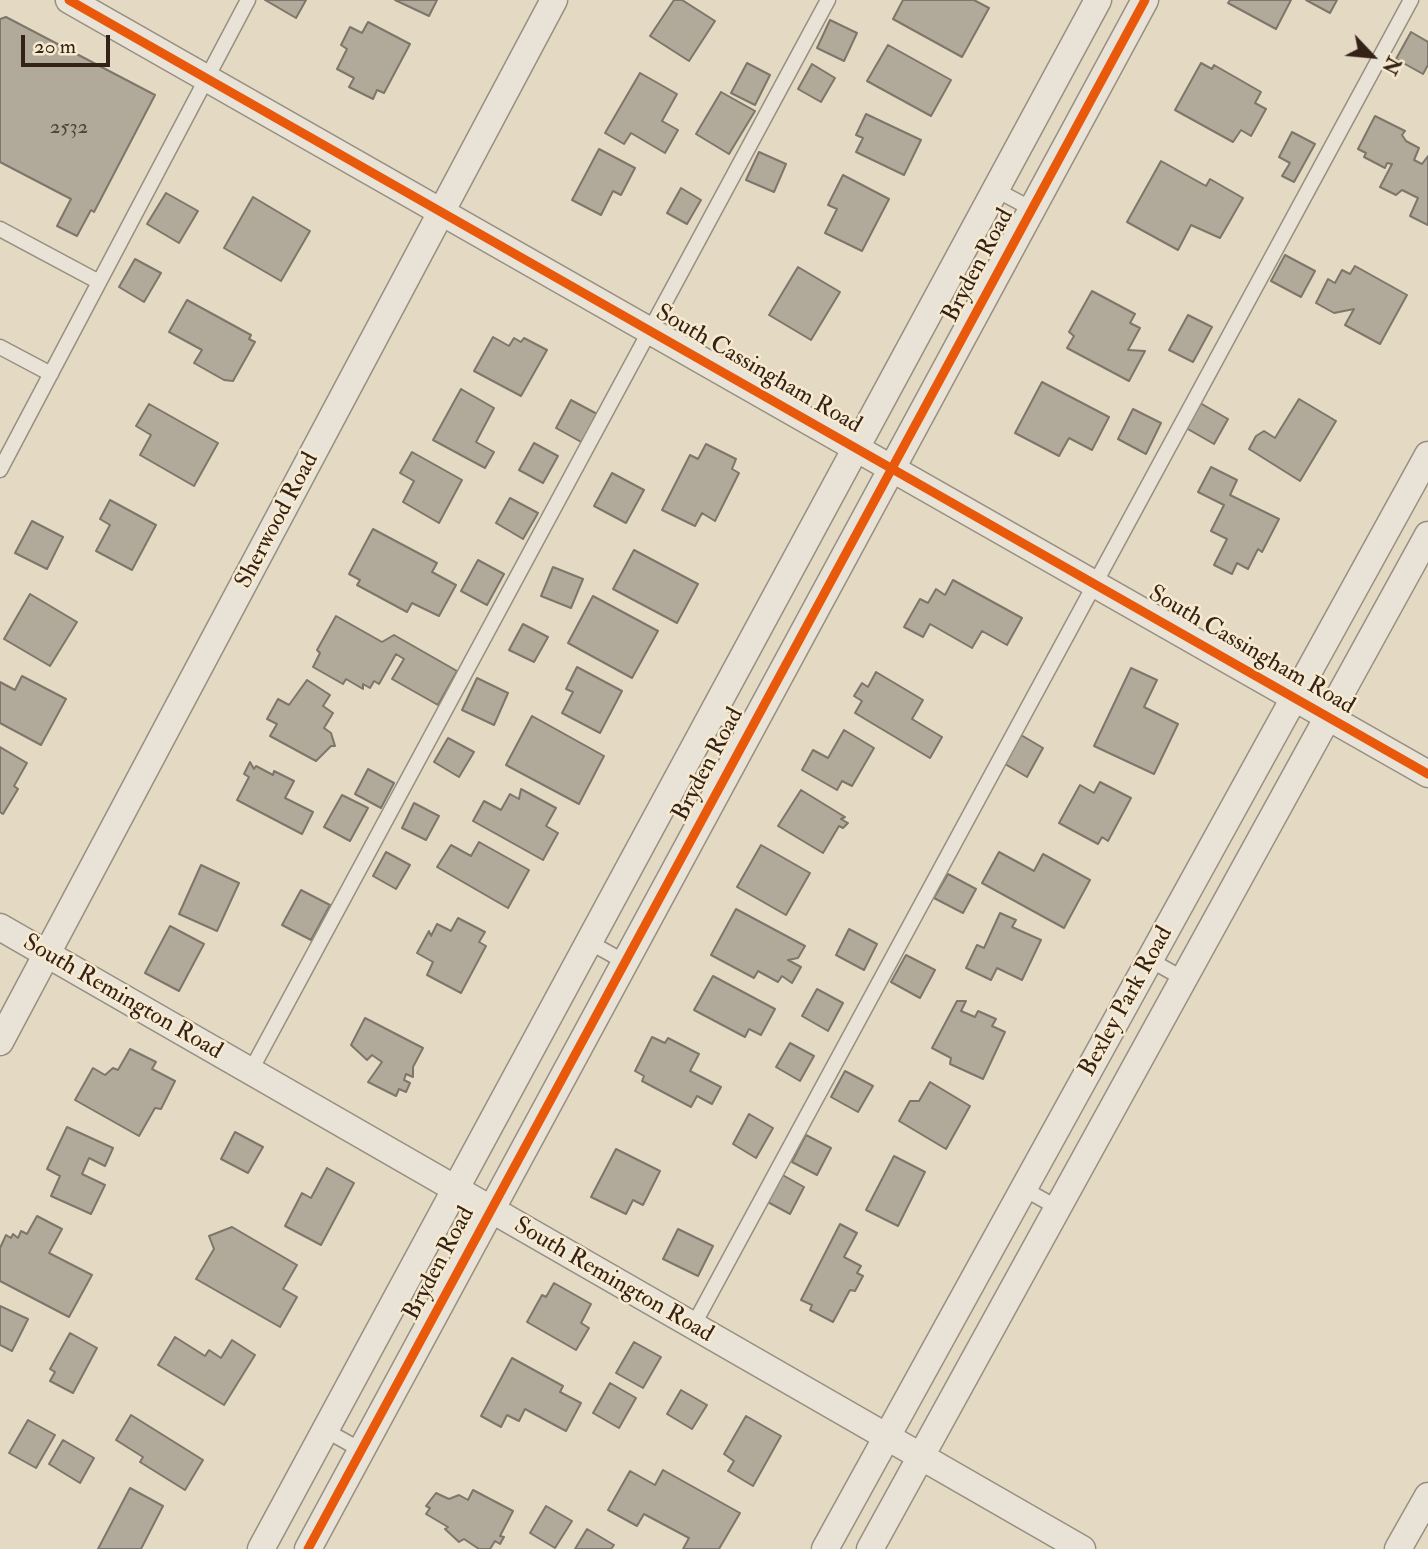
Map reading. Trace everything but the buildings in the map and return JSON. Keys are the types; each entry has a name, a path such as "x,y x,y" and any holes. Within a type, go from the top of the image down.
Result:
{"street":[{"name":"South Cassingham Road","path":"69,0 1428,774"},
{"name":"Sherwood Road","path":"0,1042 554,0"},
{"name":"Bryden Road","path":"261,1549 1098,0"},
{"name":"Bryden Road","path":"307,1549 1145,0"},
{"name":"Bexley Park Road","path":"825,1549 1428,455"},
{"name":"Bexley Park Road","path":"870,1549 1428,535"},
{"name":"South Remington Road","path":"0,928 1082,1549"},
{"path":"1398,1549 1428,1496"}],"lane":[{"path":"0,470 248,0"},
{"path":"250,1072 828,0"},
{"path":"693,1326 1411,0"},
{"path":"996,190 1032,209"},
{"path":"0,229 99,282"},
{"path":"0,347 51,374"},
{"path":"713,713 749,732"},
{"path":"589,942 625,962"},
{"path":"1150,960 1184,979"},
{"path":"1024,1189 1058,1208"},
{"path":"325,1430 361,1450"}],"cycle path":[{"path":"69,0 1428,774"},
{"path":"308,1549 1145,0"}]}
